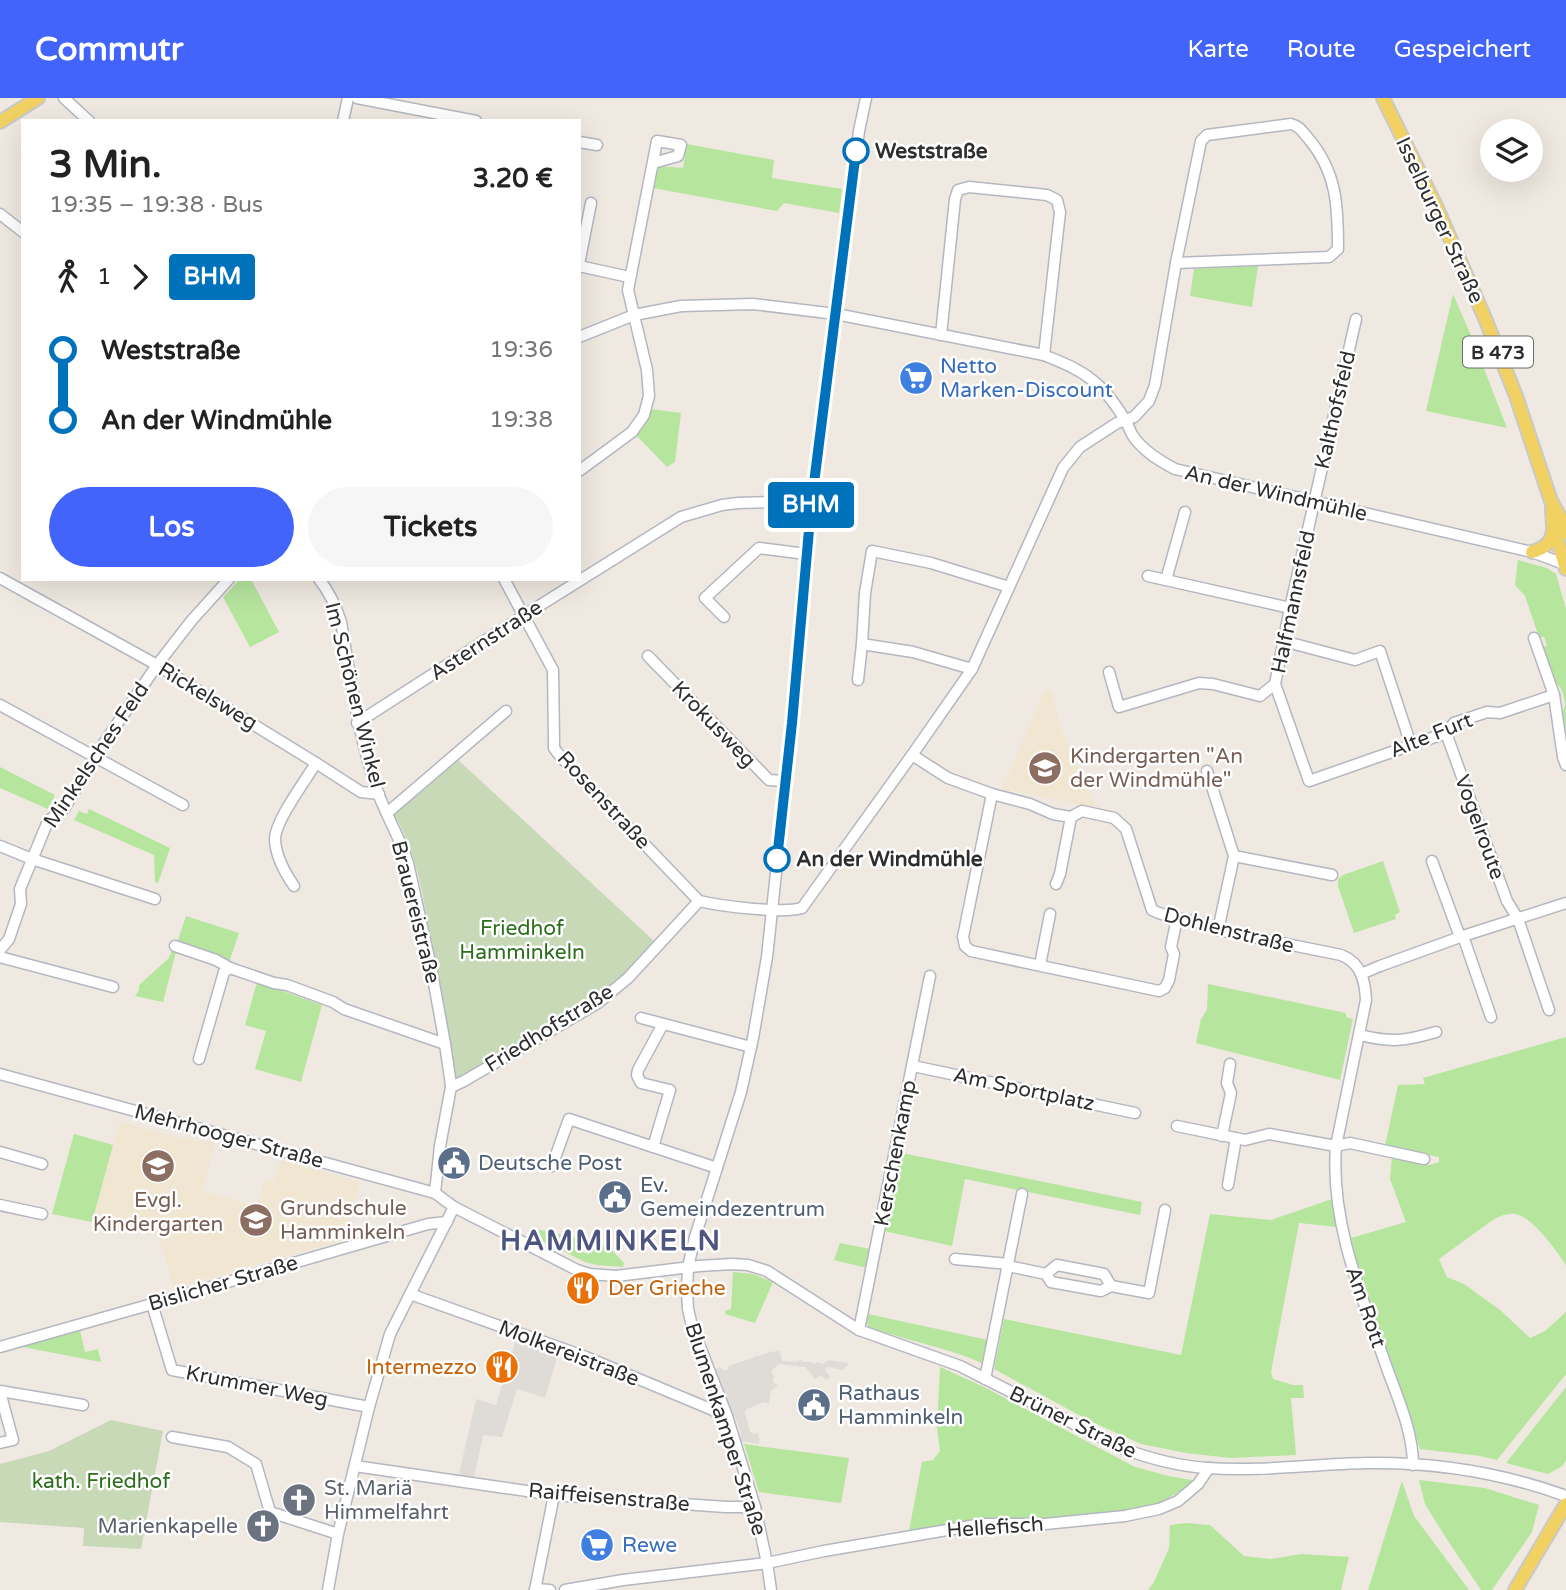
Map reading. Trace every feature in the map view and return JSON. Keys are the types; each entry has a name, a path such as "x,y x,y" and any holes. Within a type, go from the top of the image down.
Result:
{"main road":[{"path":"0,122 38,98"},
{"name":"Isselburger Straße","path":"1385,98 1484,316 1516,396 1551,501 1566,533"},
{"name":"Isselburger Straße","path":"1551,501 1553,525 1565,566"},
{"path":"1532,552 1543,549 1550,542 1553,525"},
{"path":"1515,1590 1566,1504"}],"street":[{"path":"64,98 87,119"},
{"path":"343,119 348,98"},
{"path":"357,98 466,119"},
{"path":"858,98 859,131"},
{"path":"859,131 866,98"},
{"path":"699,901 787,911 802,908 972,669 1063,468 1080,447 1117,423 1134,417 1149,401 1155,385 1176,263 1201,141 1207,135 1297,125 1315,146 1327,167 1338,206 1338,249 1329,257 1176,263"},
{"name":"Blumenkamper Straße","path":"771,1590 755,1507 727,1416 692,1326 688,1309 688,1267 741,1093 767,957 792,723 811,507 859,131"},
{"path":"581,142 597,145"},
{"path":"581,470 632,432 644,415 649,396 647,370 628,290 653,163"},
{"path":"941,335 958,190 970,187 1047,195 1057,200 1060,212 1044,355"},
{"path":"581,255 592,203"},
{"path":"0,214 21,230"},
{"path":"581,265 629,277"},
{"path":"581,336 634,316 702,304 753,304 836,314"},
{"name":"An der Windmühle","path":"836,314 1044,355 1065,364 1091,379 1125,420 1134,438 1161,462 1175,470 1532,552 1565,566"},
{"name":"Kalthofsfeld","path":"1314,502 1356,318"},
{"name":"Asternstraße","path":"581,580 681,517 738,503 771,502 811,507"},
{"name":"Halfmannsfeld","path":"1308,780 1276,684 1314,502"},
{"path":"1167,580 1185,512"},
{"path":"724,617 705,598 759,548 806,554"},
{"path":"858,680 865,593 872,551 931,563 1009,587"},
{"path":"1148,576 1290,608"},
{"name":"Rickelsweg","path":"0,578 157,665 361,792 379,794"},
{"name":"Minkelsches Feld","path":"0,950 9,939 21,904 20,889 48,821 64,809 95,757 157,665 227,581"},
{"name":"Im Schönen Winkel","path":"321,581 337,608 357,723 387,813"},
{"name":"Rosenstraße","path":"505,581 553,670 554,748 699,901"},
{"name":"Asternstraße","path":"357,723 579,581"},
{"path":"1534,638 1554,695 1566,765"},
{"path":"1283,641 1355,660 1380,652 1411,745"},
{"path":"862,644 913,652 972,669"},
{"name":"Krokusweg","path":"648,656 769,780 785,781"},
{"path":"1109,672 1119,707 1199,683 1260,696 1276,684"},
{"name":"Alte Furt","path":"1308,780 1446,733 1454,723 1487,712 1500,713 1554,695"},
{"path":"0,705 183,805"},
{"name":"Brauereistraße","path":"435,1193 451,1087 445,1044 408,863 387,813 506,711"},
{"name":"Vogelroute","path":"1446,733 1507,901 1518,919 1549,1010"},
{"name":"Dohlenstraße","path":"912,755 948,778 1053,814 1071,817 1082,811 1114,818 1126,829 1152,910 1163,916 1206,923 1218,930 1340,955 1354,962 1361,974"},
{"path":"294,886 283,870 275,841 277,827 316,762"},
{"path":"1207,771 1234,856 1218,930"},
{"path":"992,794 963,937 965,946 971,951 1159,991 1166,988 1169,980 1174,954 1171,947 1177,918"},
{"path":"1056,884 1071,817"},
{"path":"0,846 155,899"},
{"path":"1234,856 1332,875"},
{"path":"1432,861 1491,1017"},
{"name":"Friedhofstraße","path":"451,1087 598,1003 628,978 699,901"},
{"path":"1361,974 1566,903"},
{"path":"1040,965 1050,914"},
{"path":"175,946 445,1044"},
{"path":"0,957 113,987"},
{"path":"199,1059 224,972 230,968"},
{"name":"Am Rott","path":"1361,974 1366,988 1366,1000 1336,1146 1337,1194 1349,1262 1399,1400 1412,1446 1413,1465"},
{"name":"Kerschenkamp","path":"859,1330 930,976"},
{"path":"641,1018 751,1047"},
{"path":"653,1147 670,1090 641,1083 637,1075 663,1024"},
{"path":"1360,1035 1384,1041 1409,1040 1436,1032"},
{"path":"1222,1136 1231,1093 1227,1083 1230,1064"},
{"name":"Am Sportplatz","path":"912,1066 1135,1113"},
{"name":"Mehrhooger Straße","path":"0,1074 435,1193 454,1207 590,1275 616,1276 688,1267"},
{"path":"552,1166 569,1119 717,1168"},
{"path":"1177,1126 1245,1140 1269,1134 1336,1146 1350,1143 1424,1159"},
{"path":"1228,1185 1236,1138"},
{"path":"0,1152 42,1164"},
{"path":"985,1379 1022,1194"},
{"path":"0,1205 42,1214"},
{"path":"328,1590 338,1534 390,1334 454,1207"},
{"path":"955,1259 1009,1265 1046,1274 1051,1282 1076,1287 1101,1291 1111,1286 1150,1293 1165,1210"},
{"name":"Bislicher Straße","path":"0,1347 428,1224 447,1222"},
{"name":"Brüner Straße","path":"688,1267 732,1264 748,1265 767,1271 859,1330 960,1366 1124,1449 1148,1458 1209,1468 1253,1469 1368,1463 1413,1465 1477,1472 1566,1496"},
{"path":"1046,1274 1057,1265 1104,1275 1111,1286"},
{"name":"Molkereistraße","path":"410,1294 586,1357 727,1416"},
{"name":"Krummer Weg","path":"152,1304 172,1370 369,1407"},
{"path":"0,1443 13,1440 0,1391 83,1405"},
{"path":"172,1437 228,1447 256,1464 270,1512 338,1534"},
{"name":"Raiffeisenstraße","path":"355,1466 465,1479 554,1495 755,1507"},
{"name":"Hellefisch","path":"565,1590 623,1580 767,1563 824,1550 982,1524 1045,1524 1125,1516 1159,1509 1178,1501 1198,1484 1209,1468"},
{"path":"550,1590 535,1590 554,1495"}],"shaded area":[{"name":"Kindergarten \"An der Windmühle\"","path":"1044,691 1051,692 1061,729 1096,808 1002,789"},
{"name":"Grundschule Hamminkeln","path":"120,1122 177,1137 215,1143 202,1191 257,1206 264,1180 274,1182 280,1160 360,1182 344,1242 174,1288 158,1234 92,1222"},
{"path":"518,1333 560,1348 545,1398 517,1389 502,1437 483,1435 474,1478 465,1477 459,1474 476,1399 496,1405"},
{"path":"780,1351 782,1361 801,1360 823,1364 828,1360 849,1363 843,1370 827,1367 825,1371 831,1377 826,1380 821,1375 815,1379 805,1367 779,1364 771,1371 773,1382 778,1385 771,1391 769,1404 764,1402 745,1412 750,1432 758,1433 758,1444 740,1441 741,1434 735,1417 729,1410 714,1369 720,1367 723,1371 729,1369 728,1366 757,1355"}],"green space":[{"path":"687,144 774,160 772,178 842,189 839,213 784,203 777,211 653,188 660,166 683,168"},
{"path":"1258,266 1252,307 1190,296 1194,269"},
{"path":"1453,294 1473,340 1507,428 1426,411"},
{"path":"651,409 681,413 675,462 667,467 635,434 642,427"},
{"path":"1518,560 1547,568 1556,574 1566,609 1566,732 1563,694 1553,678 1543,648 1547,645 1544,637 1539,637 1525,596 1515,585"},
{"path":"238,581 252,581 279,632 250,647 223,597"},
{"name":"Friedhof Hamminkeln","path":"455,757 654,941 619,982 607,991 458,1079 454,1077 444,1005 418,873 408,843 394,815"},
{"path":"0,767 55,795 48,809 0,788"},
{"path":"89,809 170,848 158,883 155,882 154,855 74,820 79,811 87,814"},
{"path":"1383,861 1400,912 1395,915 1396,919 1354,933 1338,879"},
{"path":"186,916 239,933 229,962 177,943"},
{"path":"173,947 177,948 163,1002 135,996 139,985 169,958"},
{"path":"257,982 322,1005 301,1082 255,1069 266,1031 245,1025"},
{"path":"1208,984 1346,1013 1346,1017 1353,1019 1340,1080 1196,1043 1201,1019 1207,1010"},
{"path":"1566,1037 1566,1265 1536,1227 1522,1216 1512,1214 1494,1219 1439,1259 1447,1277 1464,1284 1500,1310 1530,1338 1545,1331 1566,1312 1566,1374 1497,1460 1420,1449 1407,1405 1368,1302 1351,1238 1406,1222 1390,1179 1392,1158 1430,1165 1439,1162 1439,1157 1385,1146 1398,1085 1425,1084 1423,1078"},
{"path":"74,1134 113,1145 92,1222 52,1214"},
{"path":"902,1153 1142,1202 1140,1215 965,1179 952,1246 884,1231 899,1155"},
{"path":"1332,1199 1337,1227 1299,1223 1271,1372 1273,1379 1303,1385 1304,1398 1291,1398 1296,1455 1230,1458 1141,1444 1092,1422 994,1369 1004,1319 1181,1355 1210,1214 1271,1220"},
{"path":"531,1228 577,1238 581,1242 579,1251 589,1254 593,1247 607,1247 624,1263 623,1267 585,1262 528,1234"},
{"path":"840,1243 870,1249 867,1268 834,1260"},
{"path":"733,1272 753,1274 773,1282 755,1323 725,1314 725,1311 731,1309"},
{"path":"868,1314 988,1340 984,1364 869,1327"},
{"path":"80,1330 85,1352 98,1349 101,1362 23,1347 31,1342"},
{"path":"940,1367 984,1387 1135,1467 1197,1481 1155,1506 909,1531 922,1462 933,1460 940,1451 937,1427"},
{"path":"1566,1387 1566,1461 1548,1474 1506,1463"},
{"name":"kath. Friedhof","path":"111,1420 163,1431 141,1549 83,1546 84,1528 0,1522 0,1464 49,1451"},
{"path":"744,1444 849,1458 841,1503 759,1492"},
{"path":"1419,1480 1485,1488 1539,1505 1532,1532 1492,1590 1481,1590 1446,1538 1425,1504"},
{"path":"1402,1481 1414,1516 1469,1590 1368,1590"},
{"path":"1170,1525 1210,1525 1244,1556 1271,1559 1301,1554 1349,1557 1341,1590 1148,1590 1169,1548"}],"bus line":[{"name":"BHM","path":"777,859 811,507 856,151"}],"place":[{"name":"Weststraße","path":"856,151"},
{"name":"Netto Marken-Discount","path":"916,378"},
{"name":"Kindergarten \"An der Windmühle\"","path":"1045,768"},
{"name":"An der Windmühle","path":"777,859"},
{"name":"Deutsche Post","path":"454,1163"},
{"name":"Evgl. Kindergarten","path":"158,1166"},
{"name":"Ev. Gemeindezentrum","path":"615,1197"},
{"name":"Grundschule Hamminkeln","path":"256,1220"},
{"name":"Der Grieche","path":"583,1288"},
{"name":"Intermezzo","path":"502,1367"},
{"name":"Rathaus Hamminkeln","path":"814,1405"},
{"name":"St. Mariä Himmelfahrt","path":"299,1500"},
{"name":"Marienkapelle","path":"263,1526"},
{"name":"Rewe","path":"597,1545"}],"district":[{"name":"HAMMINKELN","path":"611,1240"}]}
